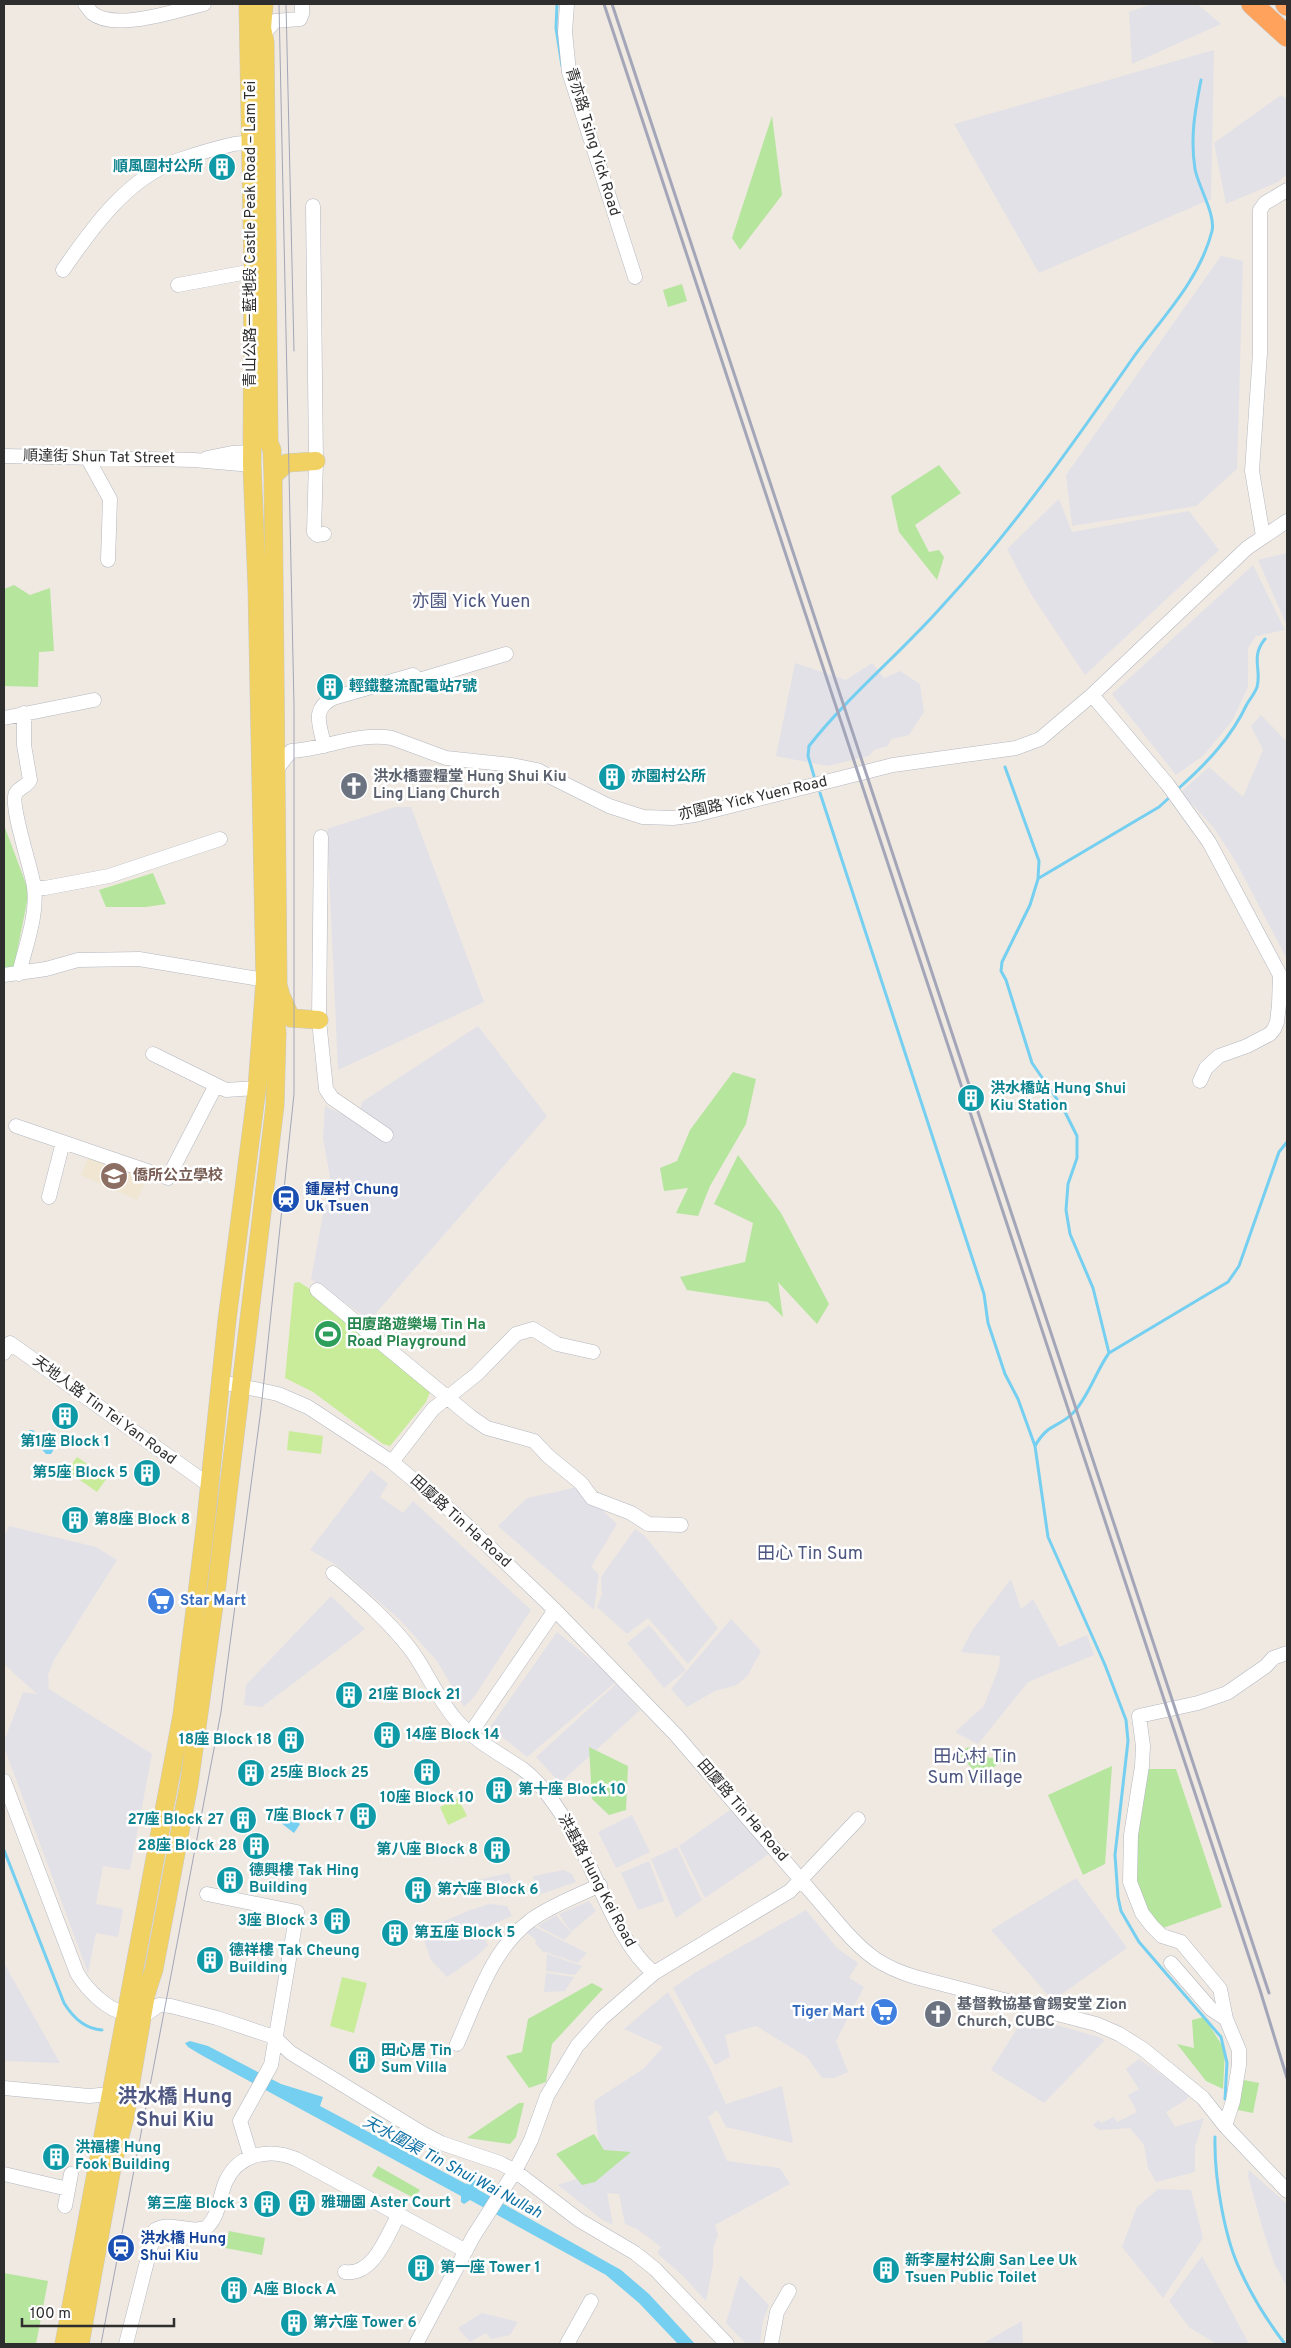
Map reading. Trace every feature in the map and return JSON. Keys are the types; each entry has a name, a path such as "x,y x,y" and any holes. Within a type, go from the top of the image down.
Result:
{"highway":[{"path":"1252,4 1287,36"}],"main road":[{"name":"青山公路－藍地段 Castle Peak Road – Lam Tei","path":"134,2016 182,1715 257,1088 264,980 257,586 252,458 253,271 263,15"},
{"name":"青山公路－藍地段 Castle Peak Road – Lam Tei","path":"263,15 258,139 275,454"},
{"path":"64,2344 110,2094 134,2016 154,1969 176,1863 203,1692 275,1104 277,1033 275,1013 279,991 273,613 273,476 275,454"},
{"path":"252,458 275,454 316,461"},
{"path":"279,991 291,1018"},
{"path":"291,1018 319,1020"},
{"path":"277,1033 291,1018"},
{"path":"257,1088 275,1086"},
{"path":"80,2344 134,2057 134,2016"},
{"path":"110,2094 119,2088 124,2074 134,2057"},
{"path":"110,2094 122,2102 124,2117"}],"street":[{"path":"85,4 92,14 116,21 140,20 204,4"},
{"path":"263,15 300,19 302,4"},
{"name":"青亦路 Tsing Yick Road","path":"567,4 565,32 569,72 636,277"},
{"path":"63,270 88,234 128,191 147,177 178,160 258,139"},
{"path":"1263,536 1252,471 1260,352 1260,210 1266,203 1287,190"},
{"path":"312,206 316,461 314,532 317,535 324,534"},
{"path":"178,285 253,271"},
{"name":"順達街 Shun Tat Street","path":"4,456 194,460 252,458"},
{"path":"88,458 110,499 108,560"},
{"name":"亦園路 Yick Yuen Road","path":"291,751 324,746 365,736 392,738 446,758 528,767 609,806 643,817 673,818 893,765 1016,748 1040,739 1092,695 1242,552 1287,521"},
{"path":"324,746 318,718 325,703 333,698 415,675 419,680 506,654"},
{"path":"1092,695 1168,785 1209,842 1280,975 1279,1005 1274,1029 1270,1034 1247,1046 1219,1056 1206,1068 1200,1081"},
{"path":"4,718 94,700"},
{"path":"19,974 33,913 34,888 16,811 16,792 30,780 24,745 24,713"},
{"path":"276,720 291,751 276,770"},
{"path":"321,837 319,1020 326,1089 332,1098 386,1135"},
{"path":"34,888 45,888 109,876 220,838"},
{"path":"4,975 19,974 78,960 139,959 264,980"},
{"path":"153,1054 226,1090 257,1088"},
{"path":"16,1126 168,1178 216,1084"},
{"path":"49,1197 63,1142"},
{"path":"317,1290 488,1428 534,1440 548,1456 581,1483 592,1498 631,1513 648,1524 682,1525"},
{"path":"392,1462 433,1409 477,1374 516,1334 533,1329 557,1344 593,1352"},
{"name":"天地人路 Tin Tei Yan Road","path":"6,1345 209,1485"},
{"name":"田廈路 Tin Ha Road","path":"221,1382 278,1394 308,1407 392,1462 475,1533 555,1610 676,1735 862,1950 884,1966 915,1978 1096,2024 1119,2034 1143,2049 1204,2098 1222,2122 1287,2191"},
{"name":"洪基路 Hung Kei Road","path":"333,1573 391,1626 411,1650 456,1720 486,1746 525,1771 547,1795 569,1826 600,1885 623,1936 643,1964 654,1973"},
{"path":"470,1734 555,1610"},
{"path":"1222,2122 1233,2101 1239,2065 1239,2050 1226,2018 1220,1989 1182,1942 1162,1936 1152,1926 1142,1913 1130,1882 1131,1835 1142,1766 1139,1716 1198,1703 1227,1693 1266,1666 1273,1658 1287,1653"},
{"path":"4,1781 77,1973 83,1983 98,1998 115,2010 134,2016 164,2004 217,2018 274,2037 291,2052 422,2133 441,2142 500,2163 515,2171 579,2220 635,2253 655,2269 728,2344"},
{"path":"416,2344 473,2237 515,2171 531,2140 547,2096 577,2046 601,2019 654,1973 790,1891 858,1819"},
{"path":"457,2044 493,1962 510,1939 544,1912 600,1885"},
{"path":"207,1894 296,1912 274,2037 271,2065 249,2103 239,2125 251,2157"},
{"path":"1171,1963 1211,2008 1226,2018"},
{"path":"154,1969 157,1994 164,2004"},
{"path":"4,2088 89,2096 110,2094"},
{"path":"126,2344 155,2230 162,2226 195,2230 207,2227 216,2215 226,2180 233,2171 251,2157 262,2154 285,2155 466,2250"},
{"path":"4,2174 68,2189"},
{"path":"64,2206 71,2174"},
{"path":"345,2272 360,2271 369,2265 399,2214"},
{"path":"771,2344 774,2324 789,2291"},
{"path":"567,2344 591,2301"}],"shaded area":[{"path":"1152,4 1197,4 1221,24 1132,64 1129,12"},
{"path":"1214,50 1211,199 1039,273 954,124"},
{"path":"1281,95 1287,99 1287,174 1278,182 1226,204 1214,143"},
{"path":"1221,256 1243,261 1237,469 1196,506 1072,526 1066,475"},
{"path":"1059,499 1072,532 1189,511 1219,550 1085,675 1031,594 1007,549"},
{"path":"1287,553 1287,626 1258,560"},
{"path":"1253,565 1285,630 1256,636 1248,648 1248,687 1232,721 1204,755 1176,775 1112,694"},
{"path":"795,663 846,680 872,663 884,678 900,671 920,684 924,712 909,735 891,739 888,746 874,750 869,756 827,766 776,756"},
{"path":"1261,715 1287,742 1287,959 1236,862 1214,828 1181,792 1209,767 1243,797 1263,750 1251,726"},
{"path":"395,807 411,807 484,1002 338,1070 327,829"},
{"path":"478,1026 547,1116 370,1320 311,1279 330,1177 323,1138 325,1106 358,1122 362,1102"},
{"name":"僑所公立學校","path":"91,1151 148,1176 137,1200 81,1175"},
{"path":"371,1470 388,1484 380,1497 403,1513 413,1501 531,1610 474,1697 464,1707 437,1661 400,1620 338,1566 310,1550"},
{"path":"578,1487 617,1524 591,1567 599,1574 594,1610 498,1526 527,1498"},
{"path":"9,1526 96,1547 117,1560 54,1660 48,1675 49,1689 152,1754 130,1870 103,1866 96,1904 123,1909 118,1937 96,1933 88,1973 4,1747 4,1741 23,1692 37,1694 7,1667 4,1662 4,1537"},
{"path":"635,1529 645,1536 718,1628 688,1664 648,1618 627,1634 597,1607 602,1594 601,1577"},
{"path":"1011,1579 1021,1609 1033,1599 1059,1647 1087,1635 1094,1655 1028,1682 978,1744 955,1732 984,1706 999,1667 1000,1656 961,1652 973,1629"},
{"path":"331,1596 365,1629 262,1707 244,1705 246,1685"},
{"path":"731,1619 761,1651 748,1675 737,1685 715,1691 687,1707 671,1689"},
{"path":"649,1625 686,1670 664,1688 627,1643"},
{"path":"557,1632 617,1681 527,1757 490,1727"},
{"path":"616,1684 640,1710 560,1783 536,1757"},
{"path":"730,1810 769,1854 705,1898 679,1846"},
{"path":"632,1815 650,1852 616,1868 598,1832"},
{"path":"677,1847 702,1900 676,1918 651,1859"},
{"path":"649,1861 664,1901 638,1910 621,1873"},
{"path":"564,1870 572,1874 576,1882 538,1895 533,1876"},
{"path":"509,1873 512,1881 464,1895 463,1889 482,1879"},
{"path":"1076,1878 1127,1948 1059,1996 1047,1994 991,1930"},
{"path":"589,1901 596,1911 571,1932 559,1914"},
{"path":"489,1904 507,1906 512,1916 480,1930 488,1945 476,1957 447,1977 431,1960 421,1931"},
{"path":"806,1910 837,1948 858,1963 849,1978 864,1987 836,2041 848,2072 834,2078 822,2078 807,2057 756,2026 725,2035 730,2057 715,2065 673,1988 696,1972"},
{"path":"556,1915 571,1933 564,1940 538,1926"},
{"path":"535,1927 587,1953 578,1963 542,1951 535,1943 536,1940 527,1933"},
{"path":"547,1954 582,1966 575,1975 546,1971"},
{"path":"4,1963 60,2063 4,2061"},
{"path":"546,1973 574,1977 565,1991 544,1992"},
{"path":"668,1992 710,2069 726,2104 782,2086 793,2143 726,2127 717,2110 708,2117 727,2161 780,2168 790,2184 715,2225 718,2235 713,2248 713,2265 706,2301 683,2276 657,2253 661,2247 637,2229 625,2224 619,2194 607,2193 613,2225 601,2219 558,2185 602,2171 594,2101 643,2069 663,2047 624,2029"},
{"path":"1025,2016 1102,2038 1104,2041 1044,2103 991,2070"},
{"path":"1139,2059 1190,2095 1186,2100 1166,2112 1175,2127 1204,2118 1195,2147 1195,2172 1156,2182 1148,2168 1144,2145 1130,2128 1099,2130 1093,2125 1098,2120 1101,2123 1114,2117 1117,2122 1137,2112 1128,2095 1139,2089 1126,2069"},
{"path":"1249,2170 1287,2204 1287,2287 1274,2263 1263,2230 1248,2176"},
{"path":"1158,2189 1191,2190 1203,2238 1163,2298 1122,2247 1137,2207"},
{"path":"1202,2256 1249,2344 1217,2344 1190,2328 1169,2301"},
{"path":"740,2275 769,2305 763,2321 760,2344 746,2344 726,2323"},
{"path":"482,2313 518,2322 510,2335 491,2339 486,2333 470,2342 458,2328"},
{"path":"1022,2321 1023,2344 982,2344"}],"green space":[{"path":"772,116 782,195 740,250 732,238"},
{"path":"682,284 687,301 668,307 663,290"},
{"path":"939,465 961,493 915,525 929,552 939,550 944,557 937,580 899,532 891,496"},
{"path":"14,585 30,595 50,588 54,651 39,652 38,687 4,686 4,589"},
{"path":"4,825 29,892 14,967 4,969"},
{"path":"153,873 166,904 146,907 106,907 99,890"},
{"path":"733,1072 756,1079 746,1124 710,1186 698,1216 676,1213 688,1188 664,1191 660,1168 677,1161 690,1130"},
{"path":"738,1155 781,1213 829,1304 817,1324 778,1282 783,1317 768,1302 687,1290 680,1277 745,1262 753,1223 714,1204"},
{"name":"田廈路遊樂場 Tin Ha Road Playground","path":"299,1282 313,1291 432,1387 426,1402 390,1446 383,1444 313,1392 285,1378 294,1283"},
{"path":"289,1431 323,1436 321,1454 287,1450"},
{"path":"77,1457 107,1478 97,1492 67,1471"},
{"path":"589,1747 628,1766 626,1810 609,1815 592,1799"},
{"path":"968,1747 990,1758 1005,1758 981,1778 959,1754"},
{"path":"1112,1766 1105,1864 1083,1875 1048,1795"},
{"path":"1146,1769 1176,1769 1222,1907 1163,1928 1147,1910 1140,1896 1137,1879 1136,1841"},
{"path":"458,1798 467,1816 448,1825 440,1807"},
{"path":"342,1977 367,1983 354,2033 330,2026"},
{"path":"592,1983 603,1989 552,2044 546,2082 529,2088 506,2056 522,2052 528,2019"},
{"path":"1204,2017 1225,2050 1223,2089 1206,2081 1177,2044 1194,2048 1192,2020"},
{"path":"1244,2080 1259,2083 1253,2113 1238,2110"},
{"path":"519,2103 524,2103 516,2137 510,2144 467,2138"},
{"path":"594,2134 604,2150 631,2152 595,2182 582,2185 556,2154"},
{"path":"378,2166 420,2190 414,2198 372,2176"},
{"path":"229,2231 265,2238 262,2255 225,2248"},
{"path":"4,2273 48,2281 36,2344 4,2344"}],"water":[{"path":"29,1430 33,1430 38,1436 47,1437 54,1449 51,1454 46,1454 38,1447 24,1445 23,1441 28,1436"},
{"path":"282,1811 300,1824 294,1833 276,1819"},
{"path":"190,2041 208,2046 281,2084 323,2097 320,2106 466,2184 473,2178 477,2181 477,2189 621,2270 649,2294 695,2344 678,2344 639,2303 606,2275 470,2200 464,2204 461,2202 461,2196 203,2056 188,2047 185,2043"}],"waterway":[{"path":"557,4 556,28 562,66"},
{"path":"814,776 808,756 809,746 841,709 927,622 995,545 1044,483 1135,355 1180,297 1199,265 1213,224 1195,169 1193,146 1194,124 1201,80"},
{"path":"1179,788 1199,770 1226,739 1254,694 1258,681 1258,652 1265,639"},
{"path":"1005,767 1039,861 1038,879 1030,905 1002,962 1001,971 1006,980 1032,1063 1063,1108 1077,1136 1077,1158 1068,1184 1066,1210 1070,1234 1093,1288 1109,1353"},
{"path":"820,793 984,1294 988,1323 1005,1374 1018,1399 1035,1446 1048,1537 1105,1665 1126,1720 1128,1741 1115,1855 1121,1911 1139,1942 1221,2037 1227,2063 1225,2099"},
{"path":"1039,878 1159,807 1171,796"},
{"path":"1035,1446 1044,1433 1068,1418 1078,1407 1109,1353 1228,1282 1239,1266 1279,1152 1287,1142"},
{"path":"4,1850 64,2003 80,2021 90,2027 102,2030"},
{"path":"1215,2137 1216,2169 1221,2206 1235,2258 1256,2300 1285,2344"}],"tram line":[{"path":"101,2344 221,1712 261,1409 294,1094 294,706 279,4"},
{"path":"286,4 294,351"}],"railway":[{"path":"604,4 1260,1990 1287,2078"},
{"path":"612,4 1269,1993"}],"place":[{"name":"順風圍村公所","path":"222,167"},
{"name":"輕鐵整流配電站7號","path":"330,687"},
{"name":"亦園村公所","path":"612,777"},
{"name":"洪水橋靈糧堂 Hung Shui Kiu Ling Liang Church","path":"354,786"},
{"name":"洪水橋站 Hung Shui Kiu Station","path":"971,1098"},
{"name":"僑所公立學校","path":"114,1176"},
{"name":"鍾屋村 Chung Uk Tsuen","path":"286,1199"},
{"name":"田廈路遊樂場 Tin Ha Road Playground","path":"328,1334"},
{"name":"第1座 Block 1","path":"65,1416"},
{"name":"第5座 Block 5","path":"147,1473"},
{"name":"第8座 Block 8","path":"75,1520"},
{"name":"Star Mart","path":"161,1601"},
{"name":"21座 Block 21","path":"349,1695"},
{"name":"14座 Block 14","path":"387,1735"},
{"name":"18座 Block 18","path":"291,1740"},
{"name":"10座 Block 10","path":"427,1772"},
{"name":"25座 Block 25","path":"251,1773"},
{"name":"第十座 Block 10","path":"499,1790"},
{"name":"7座 Block 7","path":"363,1816"},
{"name":"27座 Block 27","path":"243,1820"},
{"name":"28座 Block 28","path":"256,1846"},
{"name":"第八座 Block 8","path":"497,1850"},
{"name":"德興樓 Tak Hing Building","path":"230,1880"},
{"name":"第六座 Block 6","path":"418,1890"},
{"name":"3座 Block 3","path":"337,1921"},
{"name":"第五座 Block 5","path":"395,1933"},
{"name":"德祥樓 Tak Cheung Building","path":"210,1960"},
{"name":"Tiger Mart","path":"884,2012"},
{"name":"基督教協基會錫安堂 Zion Church, CUBC","path":"938,2014"},
{"name":"田心居 Tin Sum Villa","path":"362,2060"},
{"name":"洪福樓 Hung Fook Building","path":"56,2157"},
{"name":"雅珊園 Aster Court","path":"302,2203"},
{"name":"第三座 Block 3","path":"267,2204"},
{"name":"洪水橋 Hung Shui Kiu","path":"121,2248"},
{"name":"第一座 Tower 1","path":"421,2268"},
{"name":"新李屋村公廁 San Lee Uk Tsuen Public Toilet","path":"886,2270"},
{"name":"A座 Block A","path":"234,2290"},
{"name":"第六座 Tower 6","path":"294,2323"}],"district":[{"name":"亦園 Yick Yuen","path":"471,602"},
{"name":"田心 Tin Sum","path":"810,1554"},
{"name":"田心村 Tin Sum Village","path":"975,1767"},
{"name":"洪水橋 Hung Shui Kiu","path":"175,2110"}],"water label":[{"name":"天水圍渠 Tin Shui Wai Nullah","path":"452,2168"}]}
